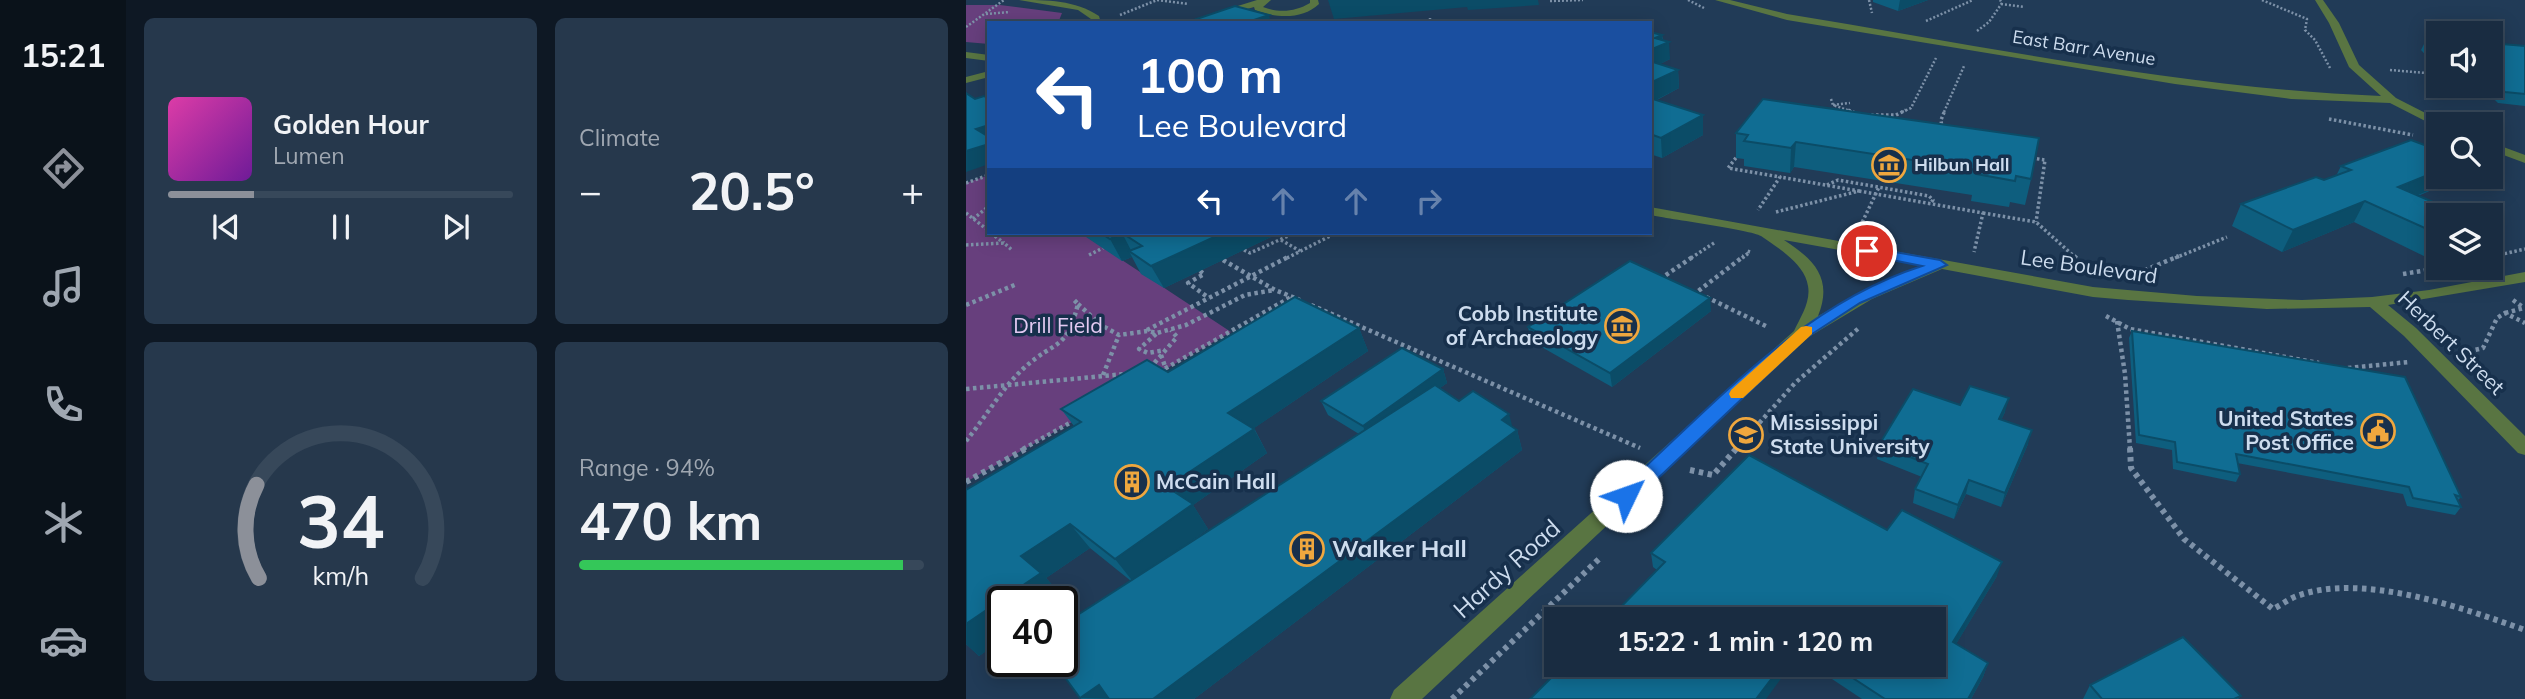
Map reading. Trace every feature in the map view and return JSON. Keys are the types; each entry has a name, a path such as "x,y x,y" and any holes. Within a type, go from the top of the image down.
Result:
{"street":[{"path":"1023,0 1081,8 1096,18 1096,21"},
{"path":"1263,2 1258,8 1287,13 1310,8 1315,4 1314,0"},
{"name":"East Barr Avenue","path":"1719,0 1787,17 2241,91 2392,100 2426,117"},
{"path":"2319,0 2334,23 2354,67 2392,100"},
{"path":"1195,21 1263,2"},
{"path":"966,55 987,58"},
{"path":"966,80 987,75"},
{"path":"2503,151 2525,159"},
{"name":"Lee Boulevard","path":"1652,211 2093,292 2166,299 2244,304 2374,302 2463,290 2525,276"},
{"name":"Hardy Road","path":"1759,230 1797,255 1815,283 1817,296 1801,334"},
{"name":"Hardy Road","path":"1403,699 1801,334 1854,300 1905,276 1940,265"},
{"name":"Herbert Street","path":"2374,302 2435,357 2525,448"}],"path":[{"path":"966,27 1004,0"},
{"path":"1120,15 1156,0 1192,5"},
{"path":"1172,2 1178,0"},
{"path":"1550,1 1583,0"},
{"path":"1944,134 1941,120 1976,32 1989,22 2001,2 2024,7"},
{"path":"2263,8 2268,4"},
{"path":"1831,99 1833,105 1862,117 1896,115 1911,108 1918,100 1938,52"},
{"path":"1833,105 1850,103"},
{"path":"1891,110 1896,115"},
{"path":"1857,124 1862,117"},
{"path":"1742,149 1728,169 2036,222 2095,275 2083,273"},
{"path":"2032,158 2045,160 2036,222"},
{"path":"966,183 987,176"},
{"path":"1780,177 1757,212 1782,217"},
{"path":"1827,186 1838,180 1879,187 1929,196 1933,200 1930,204"},
{"path":"1769,215 1879,187 1892,197"},
{"path":"1858,232 1879,187"},
{"path":"973,219 987,208"},
{"path":"966,212 987,230"},
{"path":"1973,253 1983,213"},
{"path":"973,219 987,214"},
{"path":"1845,229 1871,234"},
{"path":"994,235 1012,250"},
{"path":"1244,250 1250,253 1291,235"},
{"path":"1147,331 1329,236"},
{"path":"2137,274 2227,237"},
{"path":"1653,284 1720,239"},
{"path":"1280,240 1300,251"},
{"path":"966,245 1004,243"},
{"path":"1089,255 1103,248"},
{"path":"2503,254 2525,249"},
{"path":"1961,251 1986,255"},
{"path":"1687,300 1750,252"},
{"path":"1223,260 1275,290 1691,471 1713,475 1795,383 1861,326"},
{"path":"2390,276 2426,270"},
{"path":"1200,271 1204,274 1188,283 1210,298"},
{"path":"1662,278 1673,283"},
{"path":"966,305 1017,284"},
{"path":"1685,288 1768,327"},
{"path":"966,441 1024,369 1053,349 1071,332 1076,302 1101,325 1119,335 1147,331 1157,333 1170,330 1245,295 1275,290"},
{"path":"1148,379 1292,297"},
{"path":"2339,366 2352,369 2483,348 2497,318 2525,307"},
{"path":"2094,312 2117,320 2130,329 2326,364"},
{"path":"2505,313 2525,323"},
{"path":"2117,320 2125,374 2131,468 2185,539 2262,601 2273,609 2284,599 2303,592 2366,590 2467,611 2525,630"},
{"path":"1160,372 1145,373 1177,337 1170,330"},
{"path":"1157,333 1139,349 1148,353 1167,349"},
{"path":"1102,375 1119,335"},
{"path":"1161,355 1166,369"},
{"path":"966,389 1135,373"},
{"path":"966,482 1087,413"},
{"path":"1681,480 1691,471"},
{"path":"1452,699 1602,556"}],"green space":[{"path":"966,5 1000,5 1062,13 1059,21 987,21 987,44 966,42"},
{"name":"Drill Field","path":"987,176 987,235 1084,235 1231,332 966,482 966,183"}],"building":[{"path":"1235,6 1269,15 1251,21 1191,21"},
{"path":"1652,32 1662,35 1655,38 1669,42 1652,49"},
{"path":"2503,44 2525,46 2525,94 2505,92"},
{"path":"1652,62 1678,70 1652,82"},
{"path":"966,93 975,99 987,98 987,126 976,129 987,136 987,145 966,151"},
{"path":"1652,99 1703,115 1661,138 1652,135"},
{"path":"1763,99 2039,138 2031,179 2016,176 2015,181 1976,174 1977,170 1796,142 1791,148 1744,141 1748,135 1736,133"},
{"path":"2411,140 2426,146 2426,176 2398,187 2435,203 2426,203 2426,229 2365,201 2293,230 2241,204 2316,177 2324,180 2351,170 2341,166"},
{"path":"1125,235 1219,235 1151,266 1129,251 1142,246"},
{"name":"Cobb Institute of Archaeology","path":"1630,261 1710,298 1610,373 1528,327"},
{"name":"McCain Hall","path":"1295,297 1359,328 1228,413 1254,429 1167,487 1193,504 1115,559 1070,524 1021,556 1041,573 1022,586 987,586 987,610 966,624 966,490 1081,422 1061,409 1147,360 1168,372"},
{"path":"2132,331 2405,377 2461,497 2455,495 2461,507 2413,498 2409,487 2236,454 2240,474 2177,462 2175,442 2139,435"},
{"path":"1402,348 1443,369 1363,426 1321,401"},
{"name":"Walker Hall","path":"1435,385 1459,401 1473,391 1509,414 1502,420 1517,430 1153,699 1109,699 1099,685 1080,698 1065,677 1078,677 1078,615"},
{"path":"1970,386 2009,398 1999,419 2032,430 2005,493 1969,480 1958,505 1915,489 1928,464 1879,445 1913,389 1960,405"},
{"path":"1749,455 1887,530 1902,510 2002,562 1953,642 1988,663 1968,699 1885,699 1851,677 1946,677 1946,607 1621,607 1665,562 1651,553"},
{"path":"2183,637 2241,696 2234,699 2102,699 2090,685"},
{"path":"1552,677 1773,677 1756,699 1530,699"}],"slow traffic":[{"path":"1737,394 1806,331"}],"place":[{"name":"Hilbun Hall","path":"1889,165"},
{"name":"Cobb Institute of Archaeology","path":"1622,326"},
{"name":"United States Post Office","path":"2378,431"},
{"name":"Mississippi State University","path":"1746,435"},
{"name":"McCain Hall","path":"1132,482"},
{"name":"Walker Hall","path":"1307,549"}],"route":[{"path":"1626,496 1801,334 1854,300 1905,276 1940,265 1867,251"}]}
